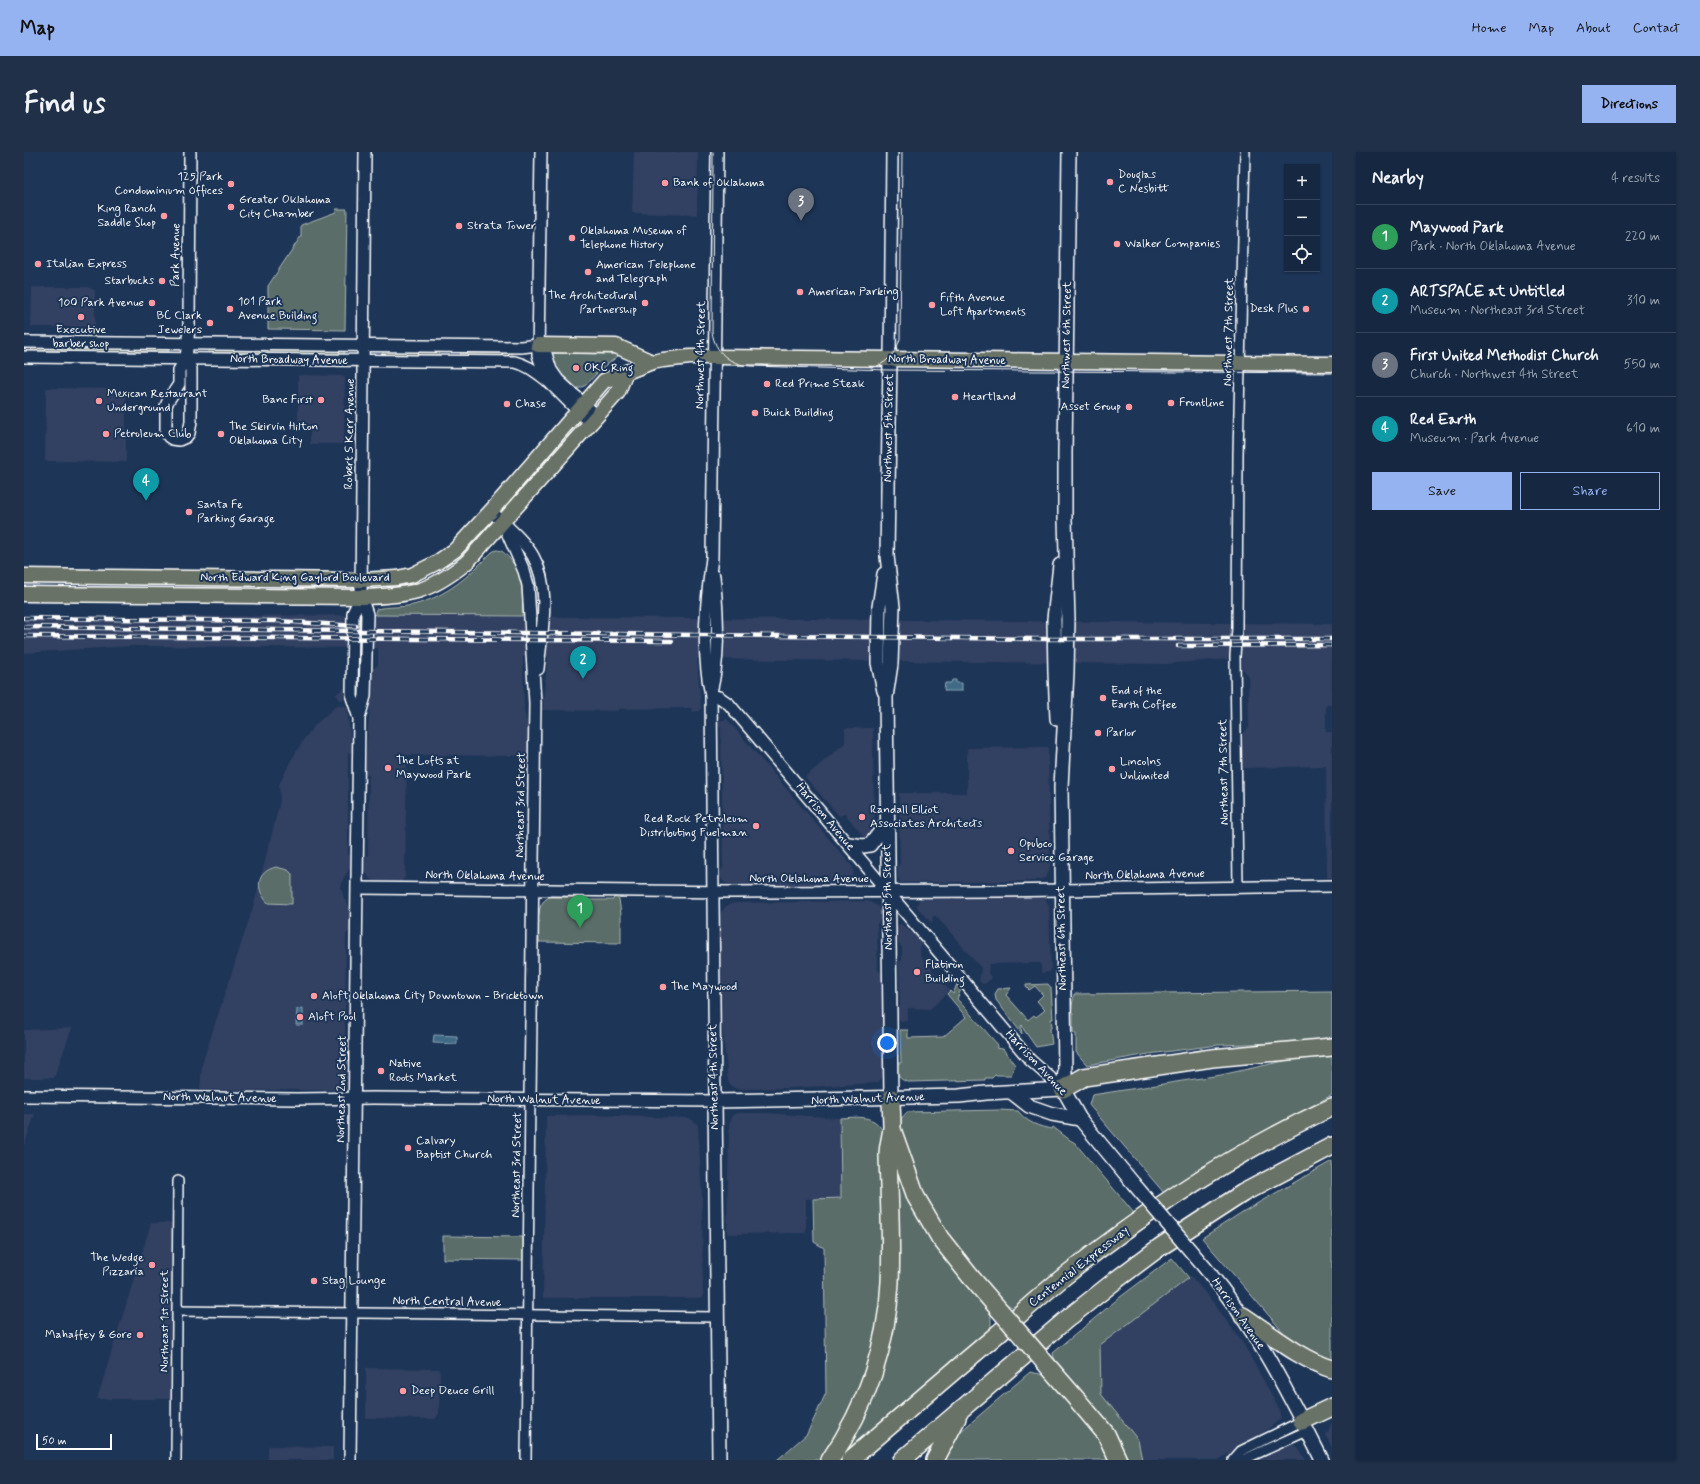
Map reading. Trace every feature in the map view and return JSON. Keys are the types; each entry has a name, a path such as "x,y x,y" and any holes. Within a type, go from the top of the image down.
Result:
{"highway":[{"path":"1063,1089 1085,1077 1212,1058 1332,1047"},
{"path":"830,1460 851,1426 864,1399 876,1367 884,1337 890,1283 888,1153 892,1128 891,1098"},
{"name":"Centennial Expressway","path":"850,1460 1065,1275 1127,1229 1178,1193 1216,1170 1261,1144 1332,1107"},
{"path":"892,1128 916,1197 940,1238 970,1276 1106,1434 1118,1460"},
{"path":"902,1460 1074,1314 1160,1247 1244,1193 1332,1146"},
{"path":"1306,1159 1332,1154"},
{"path":"1243,1316 1306,1358 1332,1369"},
{"path":"1305,1426 1332,1407"},
{"path":"935,1460 963,1408"}],"main road":[{"name":"Northwest 6th Street","path":"1068,620 1065,519 1069,152"},
{"path":"538,345 616,346 652,362"},
{"name":"North Broadway Avenue","path":"625,374 652,362 690,357 1332,364"},
{"name":"Northwest 5th Street","path":"890,359 887,556 893,607"},
{"path":"593,419 618,392 625,374"},
{"name":"North Edward King Gaylord Boulevard","path":"24,576 361,580 397,578 412,575 428,568 455,550 491,511 604,381 625,374"},
{"name":"North Edward King Gaylord Boulevard","path":"24,594 211,597 361,597 399,596 418,592 444,580 467,562 503,523 593,419"},
{"name":"Northwest 6th Street","path":"1054,619 1065,519"},
{"name":"Northeast 5th Street","path":"886,697 878,663 879,607 887,556"},
{"path":"211,597 217,590 221,578"},
{"name":"Northeast 5th Street","path":"891,1098 886,697 891,664 893,607"},
{"name":"Northeast 6th Street","path":"1054,619 1055,673 1061,787 1065,1071 1063,1089"},
{"name":"Northeast 6th Street","path":"1061,787 1068,620"},
{"path":"849,844 863,846 870,845 887,823"},
{"name":"North Walnut Avenue","path":"715,1101 959,1096 1063,1089"},
{"name":"Harrison Avenue","path":"1063,1089 1080,1119 1222,1288 1243,1316 1271,1362 1322,1460"},
{"path":"1011,1092 1029,1106 1052,1114 1080,1119"},
{"name":"Northeast 4th Street","path":"715,1101 719,1460"}],"street":[{"name":"Park Avenue","path":"186,358 191,369 191,421 189,433 186,437 179,440 172,440 166,431 166,406 179,384 179,370 186,358 188,344 190,152"},
{"name":"Robert S Kerr Avenue","path":"361,597 365,152"},
{"path":"540,152 538,355 548,380 593,419"},
{"name":"Northwest 4th Street","path":"711,695 707,676 706,602 712,558 717,152"},
{"name":"Northwest 5th Street","path":"890,359 892,152"},
{"name":"Northwest 7th Street","path":"1235,656 1238,628 1238,455 1245,152"},
{"name":"North Broadway Avenue","path":"24,342 521,347 538,345"},
{"path":"538,345 546,354 551,370 580,408"},
{"name":"North Broadway Avenue","path":"24,357 515,362 530,368 548,380"},
{"name":"Northeast 3rd Street","path":"491,511 534,556 541,574 543,592 543,616 535,703 526,1460"},
{"name":"Northeast 3rd Street","path":"503,523 524,571 528,585 535,703"},
{"name":"Northeast 2nd Street","path":"350,1460 359,718 352,697 353,613 361,597"},
{"name":"Northeast 7th Street","path":"1235,656 1238,887"},
{"name":"Harrison Avenue","path":"711,695 719,697 729,704 849,844 1030,1060 1063,1089"},
{"name":"Northeast 4th Street","path":"711,695 715,1101"},
{"name":"North Oklahoma Avenue","path":"358,888 712,892 1332,886"},
{"name":"North Walnut Avenue","path":"24,1096 715,1101"},
{"name":"Northeast 1st Street","path":"176,1460 178,1181"},
{"name":"North Central Avenue","path":"177,1311 717,1317"},
{"path":"1233,1460 1241,1450 1305,1426"}],"shaded area":[{"name":"Bank of Oklahoma","path":"634,152 698,152 697,215 632,213"},
{"path":"32,287 87,287 95,290 95,327 31,327"},
{"name":"Banc First","path":"298,375 345,376 344,444 310,444 310,426 298,426"},
{"path":"46,388 126,389 126,462 45,461"},
{"path":"374,615 1332,624 1332,705 1326,705 1326,732 1332,732 1332,878 1327,878 1326,766 1243,768 1243,734 1249,727 1248,675 1242,668 1242,658 1165,664 697,659 701,708 699,711 692,712 692,708 618,709 618,711 542,710 548,657 523,657 524,712 528,726 528,756 407,755 405,877 401,882 375,881 370,879 364,870 364,856 368,856 369,775 365,774 365,766 372,681 340,701 336,694 378,665 378,648 131,646 24,653 24,617"},
{"path":"952,680 956,680 956,683 962,683 962,691 945,691 945,683 951,683"},
{"path":"336,706 347,706 352,752 348,753 348,855 352,856 352,865 343,879 341,888 344,898 350,908 350,931 346,934 345,1042 349,1042 348,1083 346,1087 340,1090 200,1090 202,1064 254,904 280,801 279,785 290,762 304,739 316,724"},
{"path":"727,719 852,866 854,873 850,881 844,884 732,885 725,883 719,876 719,871 723,868 721,727 717,725 719,721"},
{"path":"845,728 873,728 874,835 871,837 864,837 845,814 839,816 805,777 845,743"},
{"path":"1048,747 1050,865 1049,871 1045,878 1034,881 900,883 898,876 898,866 900,864 899,793 967,793 967,748"},
{"path":"1039,895 1045,898 1049,906 1050,972 1041,973 1041,963 989,964 988,973 992,978 983,984 979,981 981,968 936,916 933,916 932,924 917,905 920,898 925,896"},
{"path":"868,901 878,906 882,913 882,918 877,924 878,970 883,975 884,1070 882,1078 875,1083 791,1088 738,1089 732,1087 728,1081 721,1015 719,918 721,912 726,906 734,903"},
{"path":"901,924 921,940 920,955 950,991 930,1009 908,1008 908,1021 899,1021 896,1018 896,1007 900,1006 899,962 902,960 902,948 895,936 896,928"},
{"name":"Aloft Pool","path":"303,1008 303,1025 296,1025 297,1009"},
{"path":"72,1028 54,1078 24,1078 24,1030"},
{"path":"434,1035 457,1036 457,1044 433,1043"},
{"path":"736,1113 766,1113 840,1118 841,1198 806,1199 806,1233 727,1234 729,1125 733,1115"},
{"path":"24,1114 35,1114 24,1146"},
{"path":"586,1115 690,1118 698,1125 702,1195 703,1298 543,1298 546,1116"},
{"path":"151,1223 172,1223 170,1399 97,1399"},
{"path":"1191,1276 1213,1302 1244,1345 1279,1409 1281,1419 1255,1439 1218,1460 1142,1460 1138,1440 1101,1394 1100,1345"},
{"name":"Deep Deuce Grill","path":"366,1368 440,1369 439,1414 435,1419 366,1418"},
{"path":"1332,1422 1332,1448 1326,1436"},
{"path":"1288,1444 1296,1445 1306,1460 1250,1460"},
{"path":"268,1446 333,1447 333,1460 268,1460"}],"green space":[{"path":"336,209 347,209 345,330 268,329 268,286 301,236 301,225 336,212"},
{"path":"31,349 167,349 169,352 33,351"},
{"path":"209,349 342,351 345,353 342,355 209,353"},
{"path":"384,351 439,352 440,354 383,355 382,354"},
{"path":"460,353 513,353 514,356 462,356"},
{"path":"551,353 617,354 618,356 598,372 586,385 580,388 574,388 557,372"},
{"path":"496,550 505,554 518,571 522,586 522,616 375,615 376,609 413,605 436,597 466,577"},
{"path":"276,867 288,870 292,874 292,904 268,903 261,892 261,877 269,869"},
{"path":"550,897 575,897 579,900 613,900 614,897 619,899 621,914 621,943 539,942 539,910 545,900"},
{"path":"957,984 961,989 957,999 998,1045 996,1048 1003,1049 1015,1065 1011,1075 995,1075 992,1078 985,1078 985,1080 909,1082 902,1080 898,1076 897,1067 897,1063 901,1063 900,1030 908,1030 908,1038 943,1037 966,1017 947,994 950,991 953,994"},
{"path":"1048,984 1051,988 1053,1019 1051,1019 1052,1026 1050,1029 1052,1044 1036,1047 1022,1025 1022,1034 996,1000 995,994 998,989 1011,988 1006,995 1028,1020 1034,1015 1036,1017 1045,1010 1037,1001 1043,995 1035,986 1029,990 1026,985"},
{"path":"1332,991 1332,1041 1218,1045 1149,1054 1087,1065 1076,1052 1076,1034 1073,1032 1073,1013 1071,1013 1074,994"},
{"path":"1332,1054 1332,1095 1243,1143 1164,1193 1089,1105 1092,1095 1221,1075 1302,1057"},
{"path":"1018,1111 1029,1121 1047,1128 1052,1129 1053,1127 1075,1143 1134,1213 1014,1308 1002,1302 931,1216 900,1129 901,1119 907,1112"},
{"path":"840,1118 866,1118 876,1123 884,1134 886,1274 868,1376 824,1460 777,1460 807,1434 826,1393 824,1248 814,1242 813,1199 841,1198"},
{"path":"1332,1161 1332,1364 1289,1339 1202,1238 1244,1211"},
{"path":"894,1163 991,1312 991,1328 837,1459 871,1393"},
{"path":"443,1236 523,1237 523,1260 443,1259"},
{"path":"1172,1258 1189,1278 1100,1345 1101,1394 1138,1440 1142,1460 1124,1460 1056,1366 1053,1353 1119,1298"},
{"path":"1030,1372 1045,1375 1083,1414 1113,1460 940,1460 946,1444"}],"tram line":[{"path":"713,152 712,332 716,345 720,351 724,356 736,363 750,366 889,370 1332,373"},
{"path":"871,368 890,358 900,339 902,152"}],"railway":[{"path":"24,618 278,621 356,626"},
{"path":"24,627 1036,639 1332,639"},
{"path":"24,636 672,641"},
{"path":"1178,646 1332,645"}],"place":[{"name":"Douglas C Nesbitt","path":"1110,182"},
{"name":"Bank of Oklahoma","path":"665,183"},
{"name":"125 Park Condominium Offices","path":"231,184"},
{"name":"Greater Oklahoma City Chamber","path":"231,207"},
{"name":"King Ranch Saddle Shop","path":"164,216"},
{"name":"First United Methodist Church","path":"801,221"},
{"name":"Strata Tower","path":"459,226"},
{"name":"Oklahoma Museum of Telephone History","path":"572,238"},
{"name":"Walker Companies","path":"1117,244"},
{"name":"Italian Express","path":"38,264"},
{"name":"American Telephone and Telegraph","path":"588,272"},
{"name":"Starbucks","path":"162,281"},
{"name":"American Parking","path":"800,292"},
{"name":"100 Park Avenue","path":"152,303"},
{"name":"The Architectural Partnership","path":"645,303"},
{"name":"Fifth Avenue Loft Apartments","path":"932,305"},
{"name":"101 Park Avenue Building","path":"230,309"},
{"name":"Desk Plus","path":"1306,309"},
{"name":"Executive barber shop","path":"81,317"},
{"name":"BC Clark Jewelers","path":"210,323"},
{"name":"OKC Ring","path":"576,368"},
{"name":"Red Prime Steak","path":"767,384"},
{"name":"Heartland","path":"955,397"},
{"name":"Banc First","path":"321,400"},
{"name":"Mexican Restaurant Underground","path":"99,401"},
{"name":"Frontline","path":"1171,403"},
{"name":"Chase","path":"507,404"},
{"name":"Asset Group","path":"1129,407"},
{"name":"Buick Building","path":"755,413"},
{"name":"Petroleum Club","path":"106,434"},
{"name":"The Skirvin Hilton Oklahoma City","path":"221,434"},
{"name":"Red Earth","path":"146,501"},
{"name":"Santa Fe Parking Garage","path":"189,512"},
{"name":"ARTSPACE at Untitled","path":"583,679"},
{"name":"End of the Earth Coffee","path":"1103,698"},
{"name":"Parlor","path":"1098,733"},
{"name":"The Lofts at Maywood Park","path":"388,768"},
{"name":"Lincolns Unlimited","path":"1112,769"},
{"name":"Randall Elliot Associates Architects","path":"862,817"},
{"name":"Red Rock Petroleum Distributing Fuelman","path":"756,826"},
{"name":"Opubco Service Garage","path":"1011,851"},
{"name":"Maywood Park","path":"580,928"},
{"name":"Flatiron Building","path":"917,972"},
{"name":"The Maywood","path":"663,987"},
{"name":"Aloft Oklahoma City Downtown - Bricktown","path":"314,996"},
{"name":"Aloft Pool","path":"300,1017"},
{"name":"Native Roots Market","path":"381,1071"},
{"name":"Calvary Baptist Church","path":"408,1148"},
{"name":"The Wedge Pizzaria","path":"152,1265"},
{"name":"Stag Lounge","path":"314,1281"},
{"name":"Mahaffey & Gore","path":"140,1335"},
{"name":"Deep Deuce Grill","path":"403,1391"}]}
